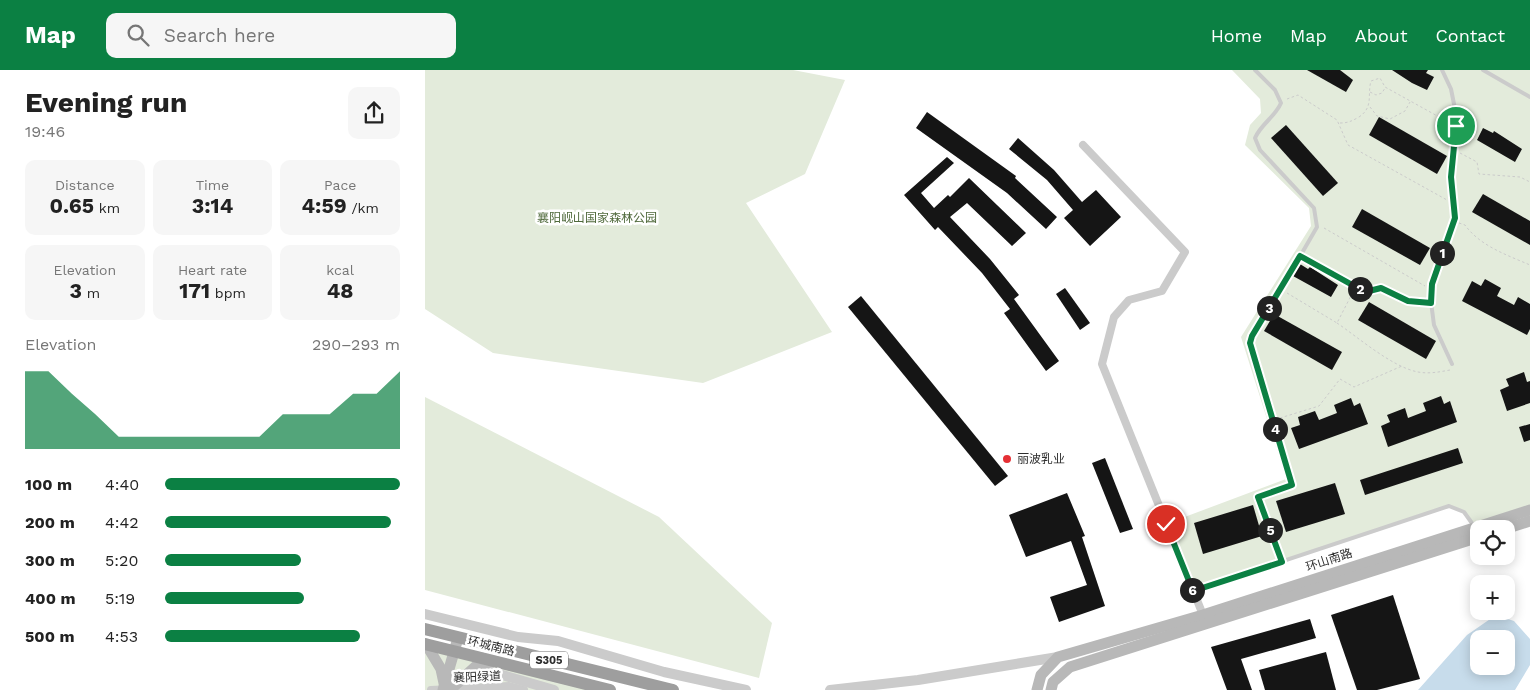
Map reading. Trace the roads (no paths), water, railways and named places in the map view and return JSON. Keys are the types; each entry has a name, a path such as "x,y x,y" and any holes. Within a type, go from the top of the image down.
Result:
{"highway":[{"name":"环城南路","path":"425,629 673,690"},
{"name":"环城南路","path":"428,650 459,653 609,690"}],"main road":[{"name":"环山南路","path":"1506,520 1530,510"},
{"path":"1515,526 1530,521"},
{"name":"环山南路","path":"1037,690 1041,675 1058,658 1470,534"},
{"name":"环山南路","path":"1051,690 1053,682 1070,667 1470,534"},
{"path":"447,690 463,639"},
{"path":"428,650 445,679 447,690"},
{"path":"447,690 475,667 492,661"}],"street":[{"path":"1083,145 1185,252 1162,291 1129,300 1113,317 1101,364 1203,615"},
{"path":"425,614 518,638 557,641 665,672 746,690"},
{"path":"463,639 466,624"},
{"path":"830,690 918,680 1058,658"},
{"path":"475,667 554,690"},
{"name":"襄阳绿道","path":"431,690 509,686 524,690"}],"lane":[{"path":"1255,70 1275,90 1280,101 1277,112 1258,131 1255,138 1260,150 1314,208 1317,223 1317,227 1250,343 1292,485 1258,497 1282,562"},
{"path":"1442,70 1451,89 1456,126 1451,177 1454,222 1439,260 1431,303 1434,325 1452,364"},
{"path":"1483,70 1530,97"},
{"path":"1193,591 1449,506 1464,512 1470,521"}],"water":[{"path":"1489,620 1514,621 1530,639 1530,665 1515,690 1418,690 1470,633 1470,675 1515,675 1515,630 1474,630"}],"place":[{"name":"丽波乳业","path":"1007,459"}],"park label":[{"name":"襄阳岘山国家森林公园","path":"597,218"}]}
